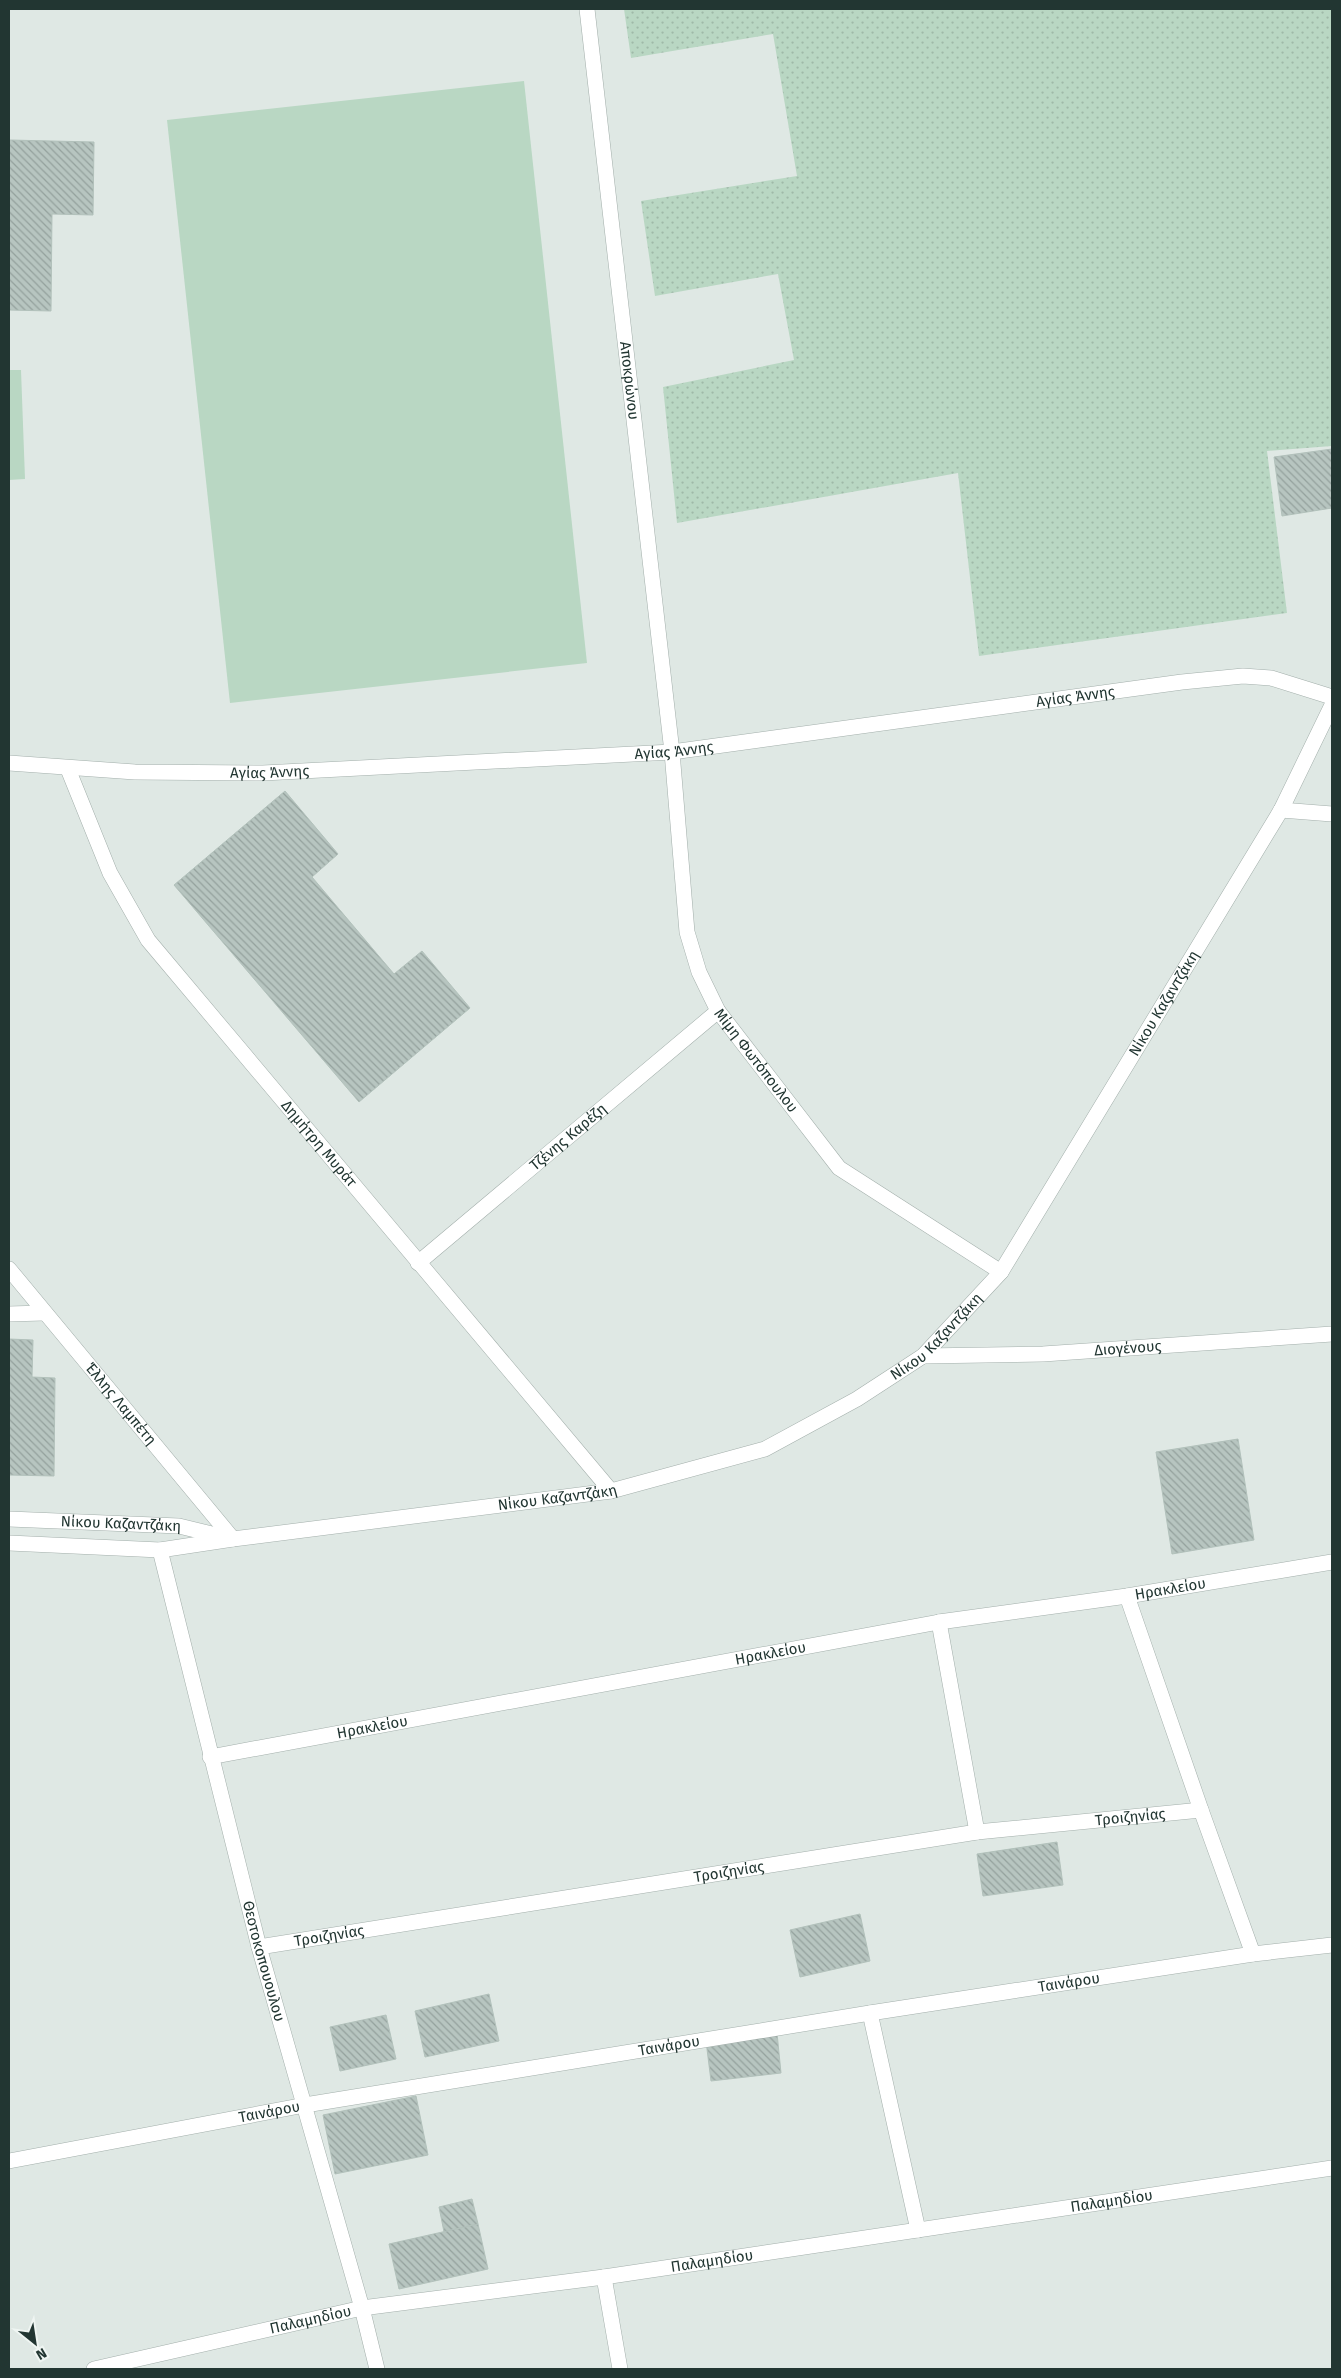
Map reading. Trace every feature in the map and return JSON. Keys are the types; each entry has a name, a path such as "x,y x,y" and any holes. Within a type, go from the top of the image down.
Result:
{"street":[{"name":"Αποκρώνου","path":"587,9 672,752"},
{"name":"Αγίας Άννης","path":"9,763 68,769 201,774 263,773 672,752 1182,682 1243,676 1271,678 1332,697"},
{"name":"Νίκου Καζαντζάκη","path":"9,1543 160,1550 611,1491 765,1449 857,1399 923,1356 1001,1272 1280,810 1332,705"},
{"name":"Μίμη Φωτόπουλου","path":"672,752 687,932 699,972 718,1011 839,1168 1001,1272"},
{"name":"Δημήτρη Μυράτ","path":"68,769 110,873 148,940 611,1491"},
{"path":"1280,810 1332,814"},
{"name":"Τζένης Καρέζη","path":"418,1263 718,1011"},
{"name":"Έλλης Λαμπέτη","path":"9,1269 43,1313 233,1539"},
{"path":"9,1314 43,1313"},
{"name":"Διογένους","path":"923,1356 1042,1354 1332,1334"},
{"name":"Νίκου Καζαντζάκη","path":"9,1519 180,1526 233,1539"},
{"name":"Θεοτοκοπουουλου","path":"160,1550 210,1757 259,1947 362,2308 377,2369"},
{"name":"Ηρακλείου","path":"210,1757 938,1622 1127,1596 1332,1562"},
{"path":"1127,1596 1200,1810 1253,1954"},
{"path":"938,1622 978,1832"},
{"name":"Τροιζηνίας","path":"259,1947 978,1832 1200,1810"},
{"name":"Ταινάρου","path":"9,2161 304,2105 870,2013 1253,1954 1332,1945"},
{"path":"870,2013 918,2230"},
{"name":"Παλαμηδίου","path":"94,2369 362,2308 604,2277 1332,2168"},
{"path":"604,2277 620,2369"}],"green space":[{"path":"624,9 1332,9 1332,446 1267,451 1287,613 979,656 958,473 677,523 663,387 794,360 778,274 655,296 641,201 797,176 773,34 631,58"},
{"path":"524,81 587,663 230,703 167,120"},
{"path":"9,370 21,370 25,479 9,480"}],"building":[{"path":"9,140 94,142 93,215 52,214 51,311 9,310"},
{"path":"1332,449 1332,508 1282,516 1274,457"},
{"path":"285,791 338,854 312,877 394,974 422,951 470,1008 359,1102 174,885"},
{"path":"9,1339 33,1340 32,1377 55,1378 54,1476 9,1475"},
{"path":"1238,1439 1254,1540 1172,1554 1156,1452"},
{"path":"1057,1842 1063,1885 983,1896 977,1854"},
{"path":"860,1914 870,1961 800,1977 790,1930"},
{"path":"489,1994 499,2041 425,2057 415,2011"},
{"path":"386,2015 396,2059 340,2071 330,2027"},
{"path":"777,2033 781,2073 711,2081 706,2041"},
{"path":"416,2096 428,2155 335,2174 323,2115"},
{"path":"472,2199 478,2224 444,2232 439,2207"},
{"path":"478,2224 488,2269 399,2289 389,2244"}]}
